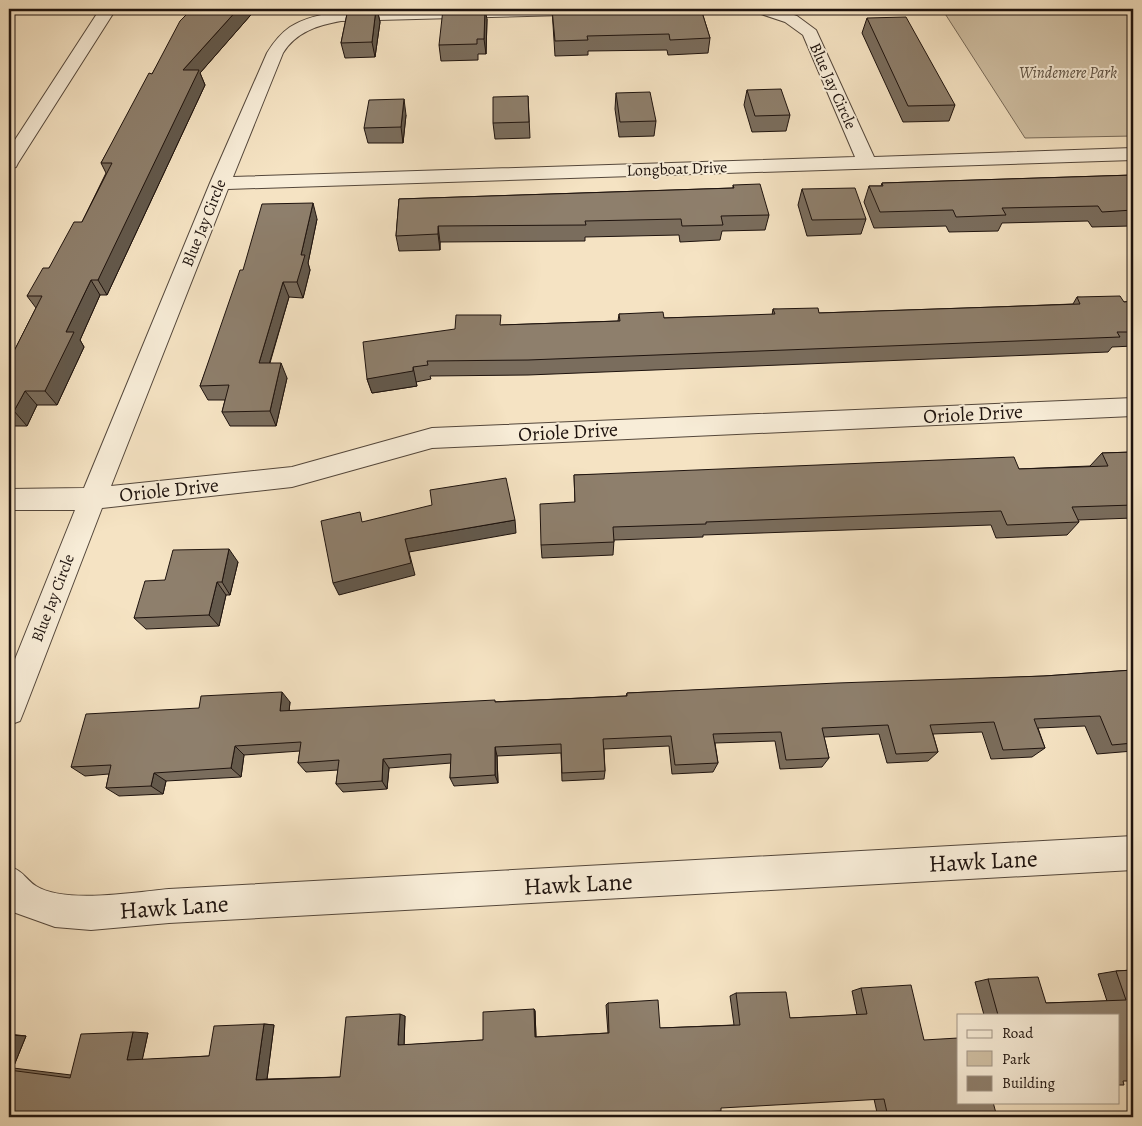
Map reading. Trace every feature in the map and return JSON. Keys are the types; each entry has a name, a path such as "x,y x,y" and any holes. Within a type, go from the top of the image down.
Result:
{"street":[{"path":"9,163 108,9"},
{"name":"Blue Jay Circle","path":"9,711 92,499 220,184 280,43 286,36 302,26 329,18 352,15 604,9"},
{"name":"Blue Jay Circle","path":"761,9 791,19 810,33 867,163"},
{"name":"Longboat Drive","path":"220,184 1133,154"},
{"name":"Oriole Drive","path":"9,499 92,499 292,477 432,438 1133,407"},
{"name":"Hawk Lane","path":"17,891 55,910 91,913 179,906 1133,853"}],"green space":[{"name":"Windemere Park","path":"942,9 1133,9 1133,136 1025,138"}],"building":[{"path":"192,9 238,9 183,70 199,70 98,280 91,280 66,332 74,332 45,391 25,391 14,411 9,411 9,361 42,296 27,296 43,268 49,268 74,222 82,222 112,163 101,163 149,73 152,74 180,21"},
{"path":"348,9 376,9 372,42 341,43"},
{"path":"443,9 485,9 484,39 477,39 477,44 439,45"},
{"path":"552,9 701,9 710,38 670,40 669,34 587,36 588,40 555,41"},
{"path":"906,17 955,105 908,106 867,18"},
{"path":"781,89 790,115 755,116 747,90"},
{"path":"650,92 656,121 620,122 616,93"},
{"path":"528,96 529,122 493,123 493,97"},
{"path":"404,99 401,127 364,128 369,100"},
{"path":"1133,175 1133,210 1102,212 1098,206 1002,208 1006,215 956,217 953,210 880,212 869,186 883,186 882,183"},
{"path":"760,184 769,215 721,216 723,225 682,226 681,219 585,221 586,225 438,226 438,234 396,236 399,199 734,188 733,185"},
{"path":"855,188 866,219 812,220 802,189"},
{"path":"313,203 301,255 305,255 297,282 283,282 259,363 281,363 270,411 222,412 229,385 200,386 240,270 243,270 262,204"},
{"path":"1120,296 1124,302 1133,301 1133,332 1117,332 1120,337 528,360 427,361 428,365 413,367 413,371 367,379 363,342 455,329 456,315 501,315 500,325 620,321 619,314 663,312 664,318 775,314 773,309 818,308 819,313 1080,304 1077,297"},
{"path":"1133,452 1133,505 1072,507 1079,522 1007,525 1001,511 706,522 706,524 613,527 614,542 541,545 540,504 575,502 574,475 1014,457 1019,469 1108,466 1102,453"},
{"path":"506,478 515,520 405,539 411,563 333,583 321,521 360,512 362,522 432,505 430,490"},
{"path":"229,549 222,582 217,582 209,615 134,618 145,581 165,580 173,550"},
{"path":"1133,670 1133,743 1112,745 1100,716 1034,719 1045,748 1003,750 994,722 930,725 938,752 896,754 888,725 822,728 829,758 786,760 781,732 713,734 718,763 675,765 671,736 603,739 605,771 562,773 561,744 495,747 495,775 450,778 451,754 383,759 382,781 336,784 339,760 298,763 301,742 235,746 231,768 154,773 151,786 106,788 111,765 71,767 86,714 199,708 201,696 282,692 280,711 495,700 495,702 627,696 627,693 837,683 1044,676"},
{"path":"1133,970 1133,1081 1123,1081 1124,1085 1120,1085 1120,1014 998,1014 988,979 1038,977 1046,1003 1126,1000 1116,971"},
{"path":"911,985 924,1040 957,1038 957,1104 994,1104 997,1117 888,1117 884,1099 721,1108 721,1111 597,1117 9,1117 9,1070 70,1078 81,1034 133,1032 127,1060 209,1056 214,1026 264,1024 256,1080 340,1077 346,1017 400,1014 398,1045 483,1040 483,1012 534,1009 535,1037 609,1033 608,1003 658,1000 660,1028 740,1025 736,993 786,992 790,1018 867,1014 861,988"}]}
